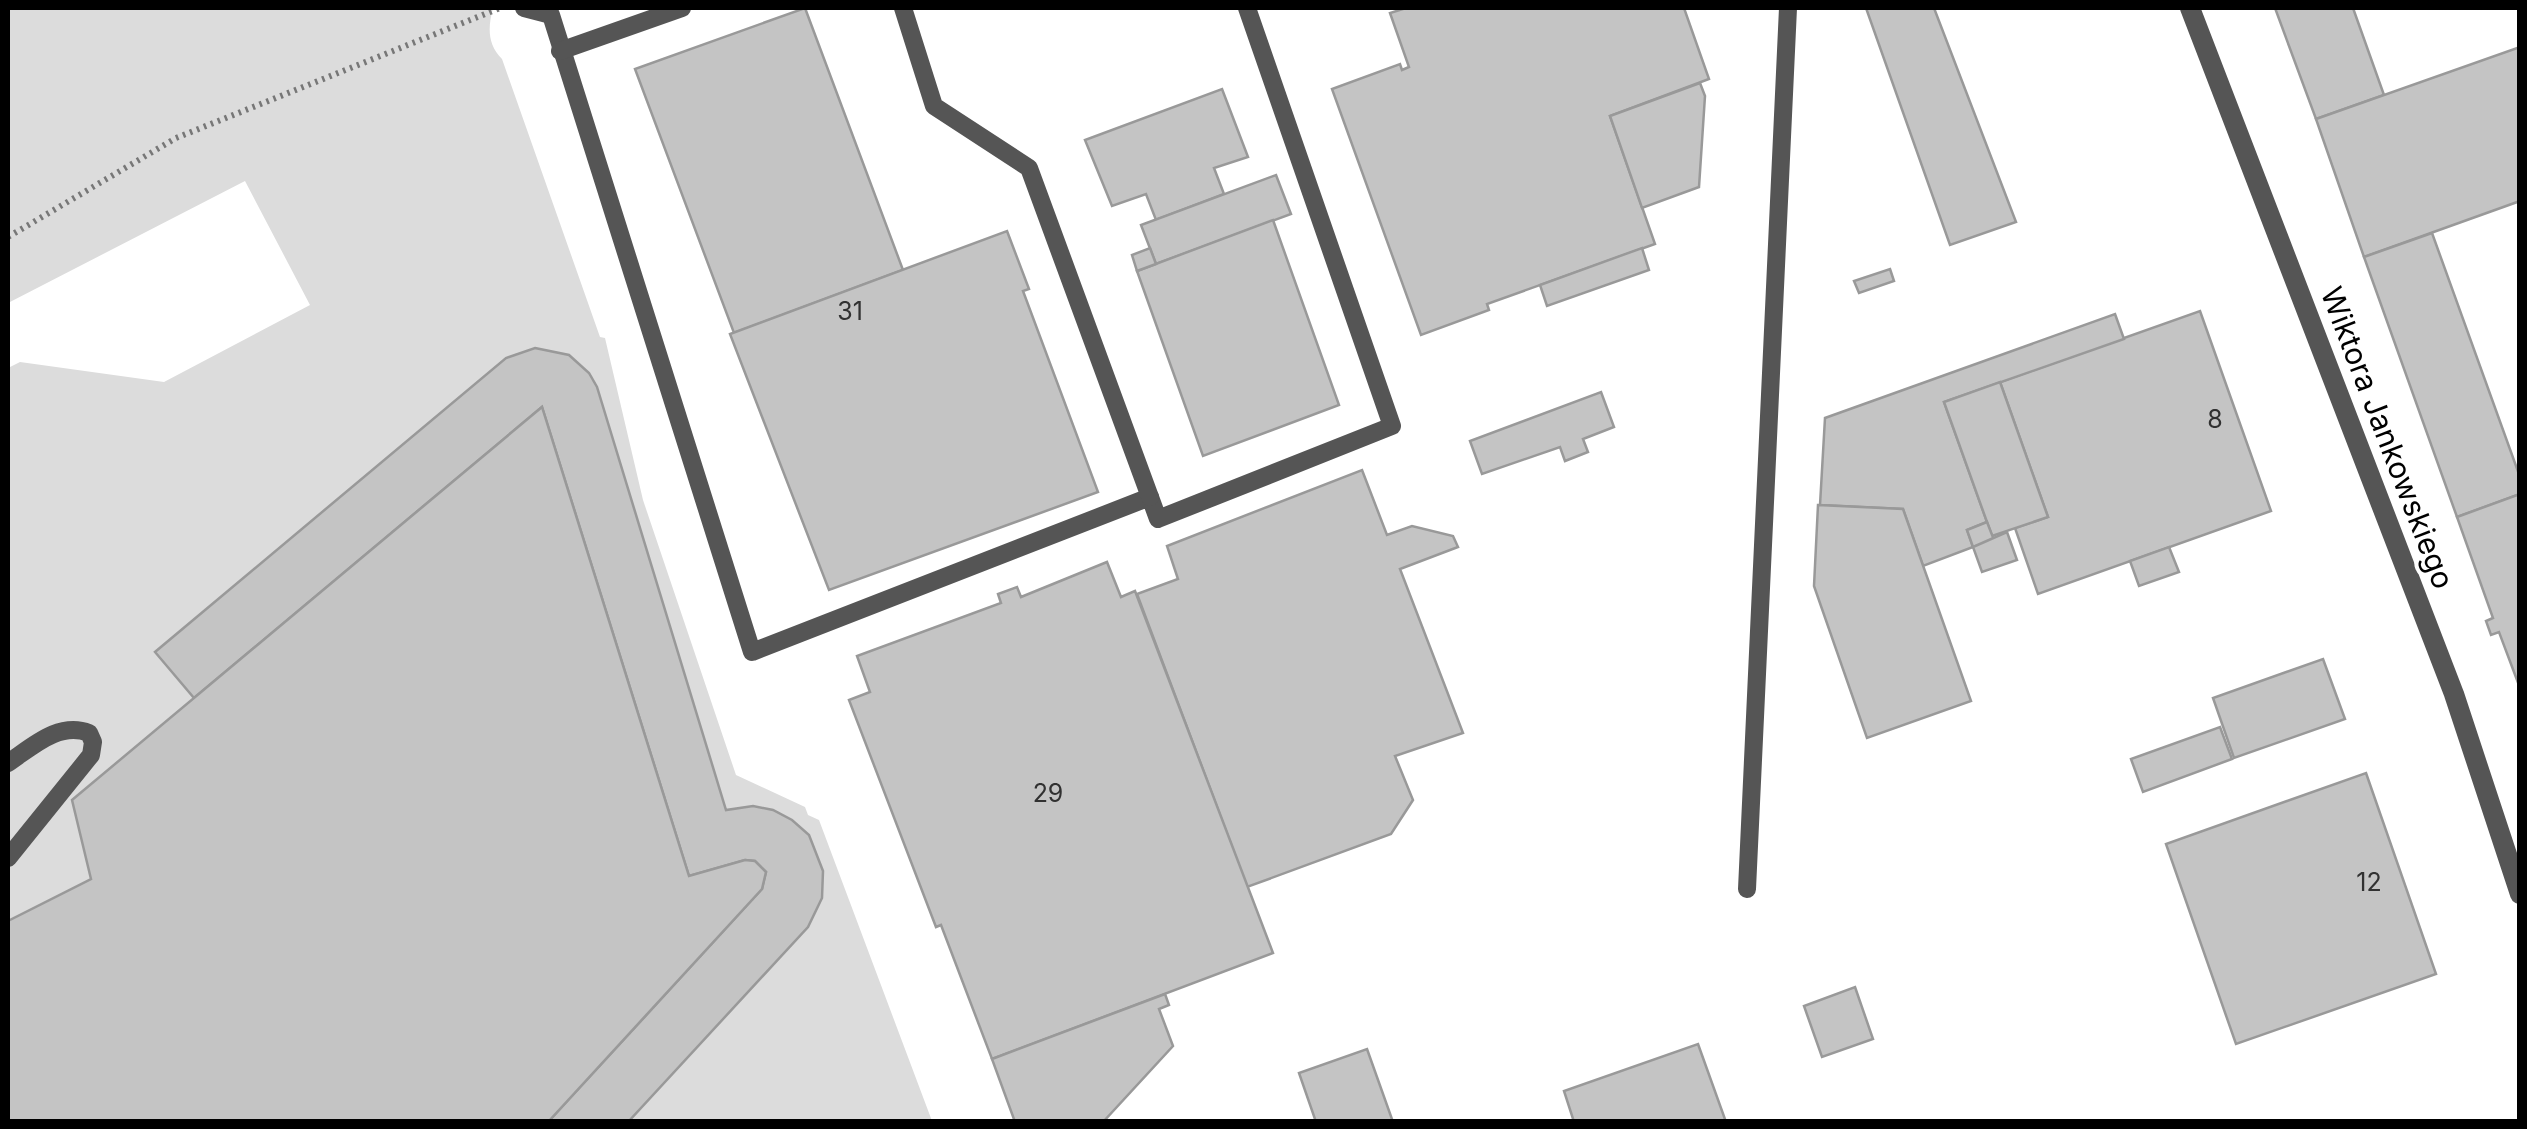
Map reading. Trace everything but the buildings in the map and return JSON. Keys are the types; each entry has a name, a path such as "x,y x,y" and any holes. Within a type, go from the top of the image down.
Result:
{"street":[{"name":"Wiktora Jankowskiego","path":"2190,8 2454,694 2520,894"}],"lane":[{"path":"524,8 550,15 752,652 1150,497"},
{"path":"560,52 682,8"},
{"path":"902,8 934,106 1029,168 1158,519 1392,426 1247,8"},
{"path":"1747,889 1788,8"},
{"path":"8,764 53,734 70,728 89,733 93,742 91,755 8,858"}],"path":[{"path":"8,237 176,138 501,8"}],"shaded area":[{"path":"8,8 493,8 491,41 502,59 600,337 605,338 643,500 736,775 805,807 808,815 819,820 932,1121 8,1121 8,368 20,362 164,382 310,305 245,181 8,303"}]}
